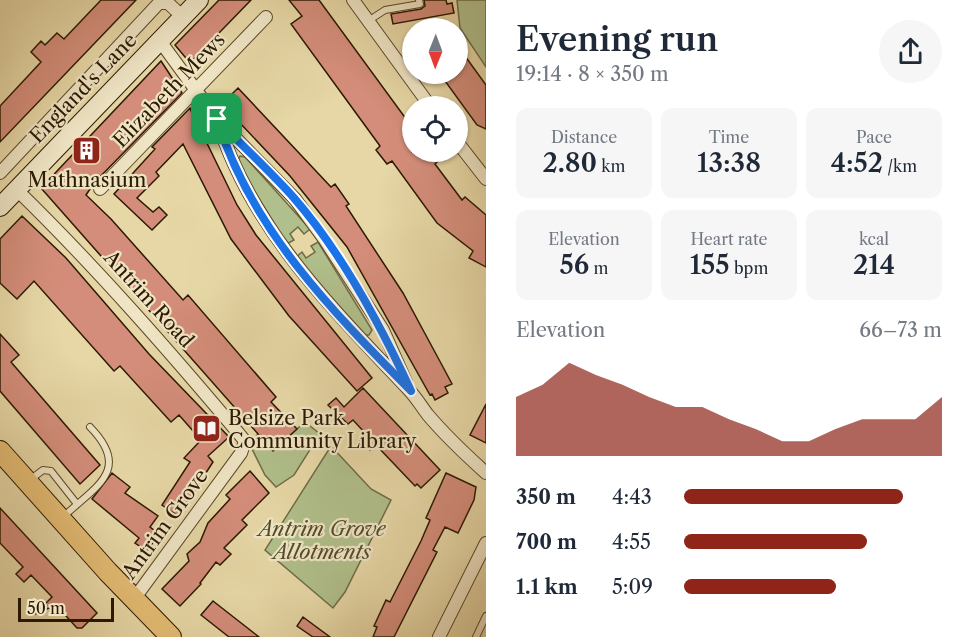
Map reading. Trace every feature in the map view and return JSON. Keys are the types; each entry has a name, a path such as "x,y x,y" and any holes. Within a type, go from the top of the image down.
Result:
{"main road":[{"path":"0,451 171,637"}],"street":[{"name":"England's Lane","path":"0,207 199,0"},
{"path":"353,0 423,96"},
{"path":"0,173 159,3 168,3 183,17"},
{"name":"Elizabeth Mews","path":"100,189 266,17"},
{"path":"160,42 217,119 295,199 325,240 383,330 411,391"},
{"path":"217,119 228,155 251,201 286,250 344,322 411,391 428,415 486,473"},
{"path":"468,156 486,179"},
{"name":"Antrim Road","path":"17,190 81,252 245,441"},
{"name":"Antrim Grove","path":"134,599 241,453 245,441"},
{"path":"440,637 482,562 486,543"}],"lane":[{"path":"368,21 385,10 420,4 419,0"},
{"path":"62,518 103,479 110,460 108,448 90,427"},
{"path":"27,482 43,470 51,471 77,504"},
{"path":"476,637 486,616"}],"green space":[{"path":"457,0 486,0 486,67 468,40 468,18 459,18"},
{"path":"240,156 245,157 310,229 304,234 298,227 290,234 294,240 287,244 237,163"},
{"path":"318,242 372,330 369,335 364,335 296,257 302,252 306,258 315,252 311,246"},
{"path":"305,422 320,434 294,475 276,487 265,475 250,445 259,432 276,447"},
{"name":"Antrim Grove Allotments","path":"331,446 371,489 391,500 345,592 333,608 265,550"}],"building":[{"path":"101,0 136,0 0,142 0,106 41,62 31,52 41,41 45,45 57,33 64,39"},
{"path":"219,0 251,0 190,63 175,45"},
{"path":"289,0 319,0 402,113 402,162 437,162 435,164 462,200 465,197 486,215 486,267 469,258 473,251 437,223 392,161 387,164 376,150 380,146 291,24 302,16"},
{"path":"424,0 446,0 447,4 452,3 454,13 426,18 402,18 402,22 393,24 391,14 421,9 425,6"},
{"path":"468,60 486,85 486,129 477,125 468,113 468,96 456,96 447,84 468,84"},
{"path":"161,61 182,93 94,183 86,195 111,219 183,300 188,295 276,397 271,402 297,429 273,451 41,188"},
{"path":"238,88 331,187 335,184 349,204 346,206 403,293 452,384 445,387 448,393 435,400 432,394 430,395 347,247 290,176 222,104"},
{"path":"190,108 201,137 203,135 237,205 256,235 372,378 357,391 289,316 231,239 183,144 156,172 159,176 137,198 153,212 159,207 167,215 152,230 114,194 155,149 152,147"},
{"path":"22,216 66,258 149,354 229,437 208,456 213,462 178,516 162,505 190,462 184,458 201,440 179,415 171,422 120,366 114,371 34,281 17,299 0,283 0,239"},
{"path":"0,334 19,355 11,362 100,465 80,484 0,391"},
{"path":"363,388 440,470 421,488 417,484 415,486 375,444 370,450 360,440 366,434 353,420 348,424 328,405 336,398 344,407"},
{"path":"486,404 486,443 470,435"},
{"path":"250,471 269,493 242,520 247,525 224,548 231,554 220,565 216,562 201,584 180,606 162,589 189,561 187,554 200,542 208,523 230,499 226,495"},
{"path":"112,473 130,487 125,493 158,516 150,527 159,534 147,551 135,543 139,538 92,499"},
{"path":"446,473 476,487 474,500 458,533 445,527 433,550 437,552 394,637 373,637 377,627 374,626 386,600 390,602 421,541 430,520 426,518"},
{"path":"0,508 97,613 82,628 77,628 56,605 35,614 52,597 31,575 24,582 16,574 23,567 0,543"},
{"path":"213,601 259,637 229,637 201,615"},
{"path":"303,617 330,637 313,637 297,626"}],"place":[{"name":"Mathnasium","path":"87,150"},
{"name":"Belsize Park Community Library","path":"207,429"}],"route":[{"path":"217,119 295,199 325,240 383,330 411,391 366,346 309,282 251,201 228,155 217,119"}]}
